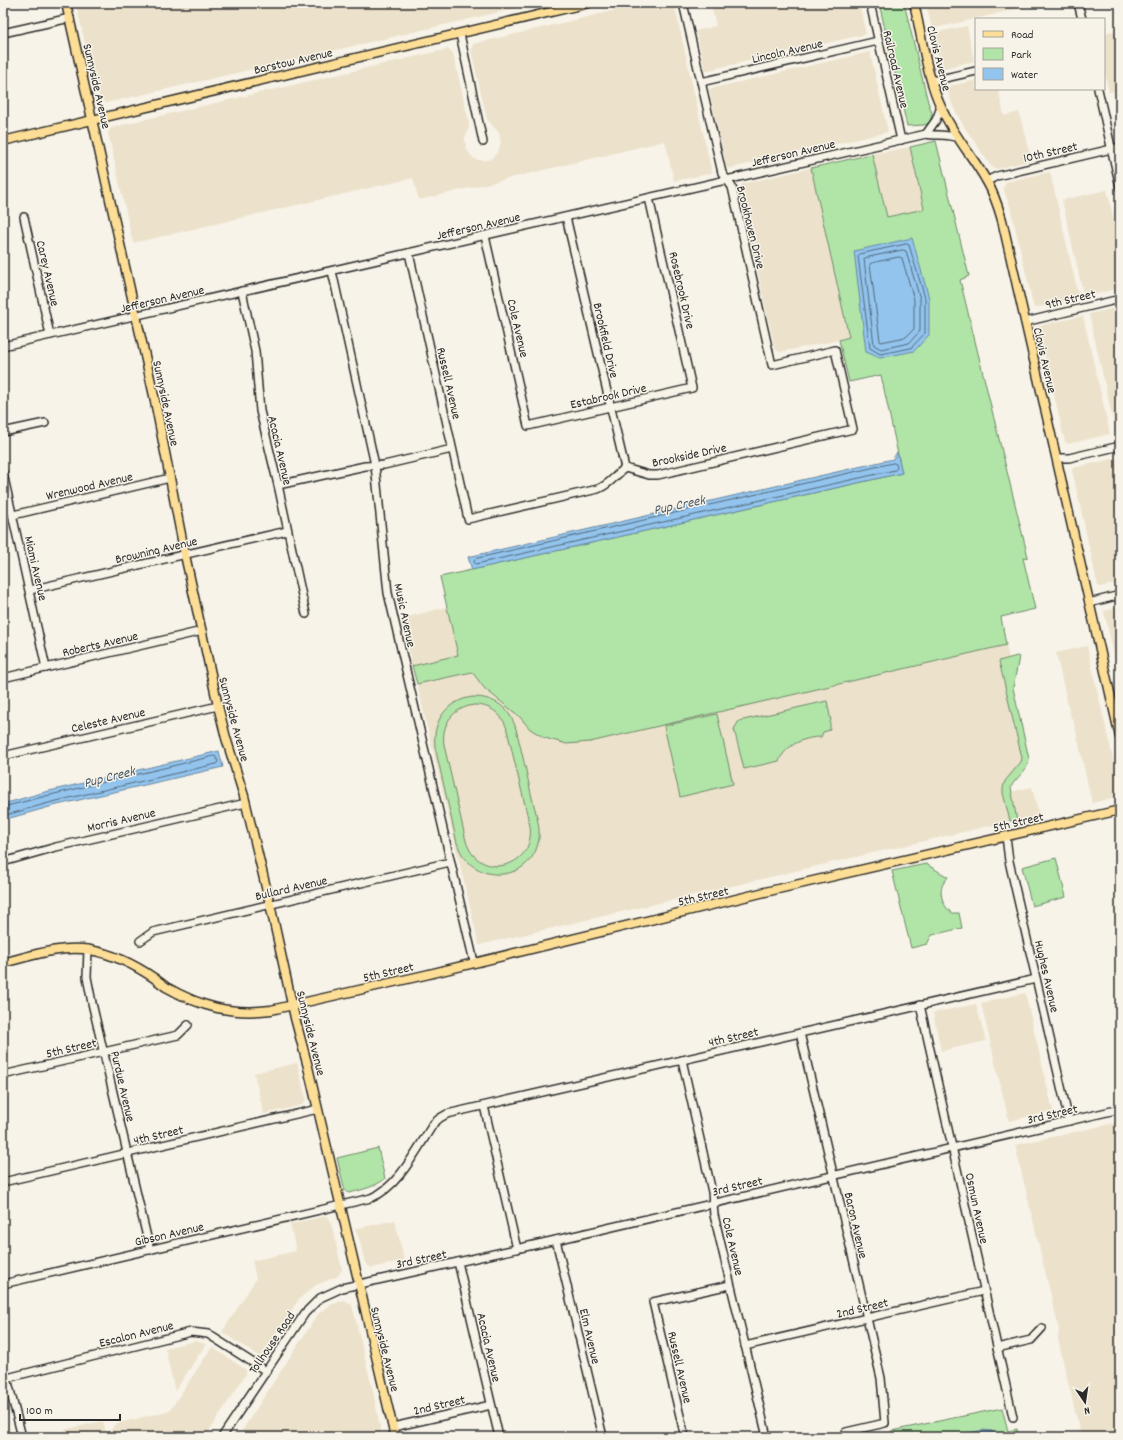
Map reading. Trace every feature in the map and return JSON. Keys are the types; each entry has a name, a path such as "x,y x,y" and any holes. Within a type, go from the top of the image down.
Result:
{"main road":[{"name":"Sunnyside Avenue","path":"66,3 159,417 185,555 218,706 226,738 246,802 292,1006 341,1205 395,1437"},
{"name":"Barstow Avenue","path":"3,141 589,3"},
{"name":"Clovis Avenue","path":"914,3 932,81 941,107 958,138 973,158 987,181 995,197 1002,220 1120,737"},
{"name":"5th Street","path":"292,1006 1120,810"},
{"path":"3,963 51,952 72,949 88,950 110,955 124,961 175,992 197,1002 219,1009 238,1012 255,1012 292,1006"}],"street":[{"name":"Brookhaven Drive","path":"683,3 722,173 732,187 772,365 835,350 853,429"},
{"name":"Railroad Avenue","path":"870,3 901,140"},
{"path":"1078,3 1082,18"},
{"path":"3,33 70,18"},
{"path":"460,34 484,142"},
{"name":"Lincoln Avenue","path":"701,82 878,41"},
{"path":"932,81 975,71"},
{"path":"1098,90 1120,187"},
{"path":"926,134 936,120 941,107"},
{"name":"Jefferson Avenue","path":"3,346 332,270 409,254 926,134 947,135 958,138"},
{"name":"10th Street","path":"987,181 997,176 1120,147"},
{"name":"Rosebrook Drive","path":"650,198 692,388"},
{"name":"Carey Avenue","path":"24,217 50,335"},
{"name":"Brookfield Drive","path":"566,217 625,468"},
{"name":"Cole Avenue","path":"485,236 528,426"},
{"name":"Russell Avenue","path":"409,254 468,519 598,489 608,484 625,468"},
{"name":"Music Avenue","path":"332,270 375,466 388,593 474,962"},
{"name":"Acacia Avenue","path":"242,292 255,351 260,411 278,485 306,614"},
{"name":"9th Street","path":"1025,322 1120,299"},
{"name":"Estabrook Drive","path":"528,426 692,388"},
{"path":"3,432 45,423"},
{"name":"Brookside Drive","path":"625,468 649,475 658,475 853,429"},
{"path":"1057,458 1070,458 1120,446"},
{"path":"278,485 365,466 384,465 452,449"},
{"name":"Miami Avenue","path":"3,473 46,668"},
{"name":"Wrenwood Avenue","path":"13,515 170,478"},
{"name":"Browning Avenue","path":"30,590 287,531"},
{"path":"1089,603 1120,595"},
{"name":"Roberts Avenue","path":"3,678 202,632"},
{"name":"Celeste Avenue","path":"3,756 218,706"},
{"name":"Morris Avenue","path":"3,862 56,847 246,802"},
{"name":"Hughes Avenue","path":"1006,836 1009,860 1069,1121"},
{"name":"Bullard Avenue","path":"140,941 153,932 450,862"},
{"name":"Purdue Avenue","path":"88,950 87,977 150,1250"},
{"name":"4th Street","path":"341,1205 372,1198 391,1186 437,1120 448,1114 1036,979"},
{"name":"Osmun Avenue","path":"920,1005 1013,1417"},
{"name":"5th Street","path":"3,1075 178,1035 188,1025"},
{"name":"Baron Avenue","path":"800,1033 881,1378 886,1423 846,1435"},
{"name":"Cole Avenue","path":"682,1060 712,1192 714,1215 767,1437"},
{"path":"484,1106 517,1249"},
{"name":"4th Street","path":"3,1182 318,1109"},
{"name":"3rd Street","path":"359,1284 1120,1110"},
{"name":"Gibson Avenue","path":"3,1284 341,1205"},
{"name":"Elm Avenue","path":"556,1240 603,1437"},
{"name":"Acacia Avenue","path":"458,1262 499,1437"},
{"name":"Tollhouse Road","path":"222,1437 305,1313 320,1298 342,1288 359,1284"},
{"name":"Russell Avenue","path":"685,1437 653,1302 730,1284"},
{"name":"2nd Street","path":"745,1346 984,1291"},
{"path":"997,1348 1031,1340 1042,1328"},
{"name":"Escalon Avenue","path":"5,1379 191,1332 208,1334 266,1371"},
{"path":"5,1379 19,1436"},
{"name":"2nd Street","path":"393,1427 491,1405"}],"shaded area":[{"path":"76,3 539,3 106,103 100,99 89,61"},
{"path":"646,3 674,3 712,173 674,181 665,141 419,200 413,178 133,243 108,133 111,128 448,49 453,53 469,123 468,131 465,137 466,149 473,158 477,160 487,160 491,159 498,152 501,142 499,133 487,119 471,50 473,44"},
{"path":"711,3 859,3 866,34 705,71 696,31 716,26"},
{"path":"926,3 1041,3 975,18 932,29"},
{"path":"967,26 974,61 941,69 933,33"},
{"path":"1120,30 1120,90 1109,92 1105,74 1105,33"},
{"path":"870,52 888,132 727,169 709,89"},
{"path":"975,80 975,90 998,90 1004,116 1019,112 1031,160 997,169 991,166 963,125 953,106 946,87"},
{"path":"910,147 924,209 887,217 872,154"},
{"path":"811,168 849,338 780,352 775,349 739,189 742,184"},
{"path":"1050,172 1079,298 1034,308 1010,206 1003,188 1006,182"},
{"path":"1107,190 1120,247 1120,288 1084,297 1062,200"},
{"path":"1120,307 1120,432 1116,433 1089,314"},
{"path":"1083,316 1110,434 1068,444 1065,442 1038,326"},
{"path":"1116,458 1120,477 1120,582 1100,587 1098,586 1072,470 1073,468"},
{"path":"447,607 458,655 412,666 403,618"},
{"path":"1120,607 1120,680 1104,611"},
{"path":"1006,645 1009,658 999,661 1022,758 1021,762 1005,781 1003,788 1010,821 479,945 417,684 472,672 485,689 519,716 530,729 590,742"},
{"path":"1087,646 1120,789 1120,796 1092,803 1073,718 1071,719 1056,653"},
{"path":"1032,787 1039,815 1017,821 1011,792"},
{"path":"1025,993 1053,1111 1009,1121 981,1003"},
{"path":"976,1004 986,1041 941,1051 933,1013"},
{"path":"297,1063 306,1099 302,1105 264,1114 254,1073"},
{"path":"1120,1122 1120,1437 1081,1437 1058,1339 1058,1325 1015,1145"},
{"path":"326,1216 330,1219 342,1269 338,1276 316,1285 299,1299 260,1357 222,1332 256,1279 252,1261 296,1251 290,1224"},
{"path":"395,1220 404,1260 372,1268 365,1263 360,1241 355,1229"},
{"path":"344,1300 352,1305 382,1437 238,1437 318,1314 331,1305"},
{"path":"195,1341 206,1344 175,1391 165,1348"},
{"path":"212,1347 246,1370 246,1374 205,1437 113,1437 111,1430 115,1424 168,1411 168,1413"},
{"path":"103,1421 107,1437 66,1437 64,1430"}],"green space":[{"path":"879,3 904,3 932,113 930,123 924,125 907,126"},
{"path":"936,141 969,276 960,280 1028,557 1023,558 1035,609 1001,617 1006,645 590,742 567,744 545,738 530,729 519,716 485,689 472,672 417,684 412,666 458,655 440,577 902,473 881,375 849,382 839,340 849,337 811,168 872,154 887,217 924,209 910,147"},
{"path":"1017,656 1019,657 1013,688 1029,759 1027,767 1011,787 1017,821 1010,821 1003,788 1005,781 1021,762 1022,758 999,661"},
{"path":"473,697 488,699 495,702 510,715 516,729 537,817 539,837 535,852 526,864 515,871 502,874 488,873 475,868 464,858 457,843 435,747 435,738 436,729 443,713 456,702","holes":["479,705 493,710 504,721 530,826 529,841 524,852 516,860 505,865 493,866 482,862 472,854 466,841 444,745 444,730 454,713 467,707"]},
{"path":"827,701 831,721 830,730 823,732 821,737 808,738 791,746 782,755 779,761 744,769 734,729 739,721"},
{"path":"717,714 733,784 680,797 664,726"},
{"path":"1056,858 1066,897 1032,906 1022,867"},
{"path":"926,864 948,877 942,886 942,897 949,911 952,913 959,913 962,928 932,935 927,944 911,948 892,871"},
{"path":"378,1148 385,1179 377,1184 363,1189 349,1193 345,1191 337,1158"},
{"path":"1002,1408 1008,1431 1017,1429 1019,1437 892,1437 891,1431"}],"water":[{"path":"912,238 929,298 929,335 914,351 880,358 866,352 854,251"},
{"path":"897,452 902,473 472,570 468,557 893,459"},
{"path":"219,751 223,767 53,806 3,820 3,804 45,792"},
{"path":"983,1430 992,1431 995,1437 951,1437"}],"water label":[{"name":"Pup Creek","path":"679,504"},
{"name":"Pup Creek","path":"109,776"}]}
